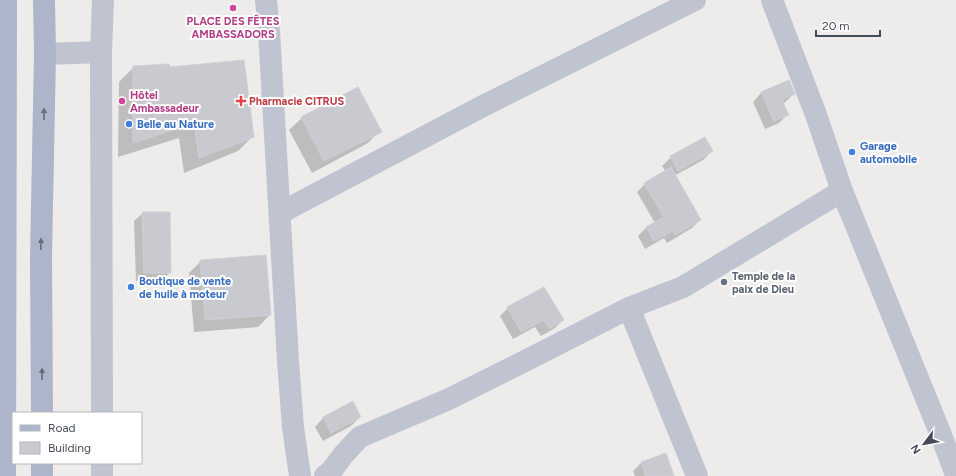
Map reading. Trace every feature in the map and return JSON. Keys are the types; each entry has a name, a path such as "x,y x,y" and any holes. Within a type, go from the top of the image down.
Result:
{"main road":[{"path":"5,476 6,0"},
{"path":"42,412 41,257 45,54 44,0"},
{"path":"42,464 42,476"}],"street":[{"path":"102,412 101,52 103,0"},
{"path":"266,0 288,360 300,476"},
{"path":"280,213 483,106 695,0"},
{"path":"772,0 815,112 842,191 949,431 956,475"},
{"path":"45,54 101,52"},
{"path":"325,476 332,470 344,454 360,437 449,399 629,308 683,286 842,191"},
{"path":"629,308 697,476"},
{"path":"102,464 102,476"}],"building":[{"path":"244,60 254,137 199,158 194,123 133,143 133,66 169,64 170,67"},
{"path":"789,80 795,94 782,100 789,115 774,121 761,92"},
{"path":"358,87 382,132 324,161 301,117"},
{"path":"705,137 713,151 678,171 670,156"},
{"path":"671,167 701,220 675,235 673,231 654,241 646,227 664,217 644,183"},
{"path":"142,212 170,212 171,273 144,273"},
{"path":"266,255 271,315 205,320 200,260"},
{"path":"544,287 564,320 549,329 544,320 521,332 507,307"},
{"path":"353,401 361,417 331,433 323,417"},
{"path":"666,453 674,476 646,476 641,462"}],"place":[{"name":"PLACE DES FÊTES AMBASSADORS","path":"233,8"},
{"name":"Hôtel Ambassadeur","path":"122,101"},
{"name":"Pharmacie CITRUS","path":"241,101"},
{"name":"Belle au Nature","path":"129,124"},
{"name":"Garage automobile","path":"852,152"},
{"name":"Temple de la paix de Dieu","path":"724,282"},
{"name":"Boutique de vente de huile à moteur","path":"131,287"}]}
